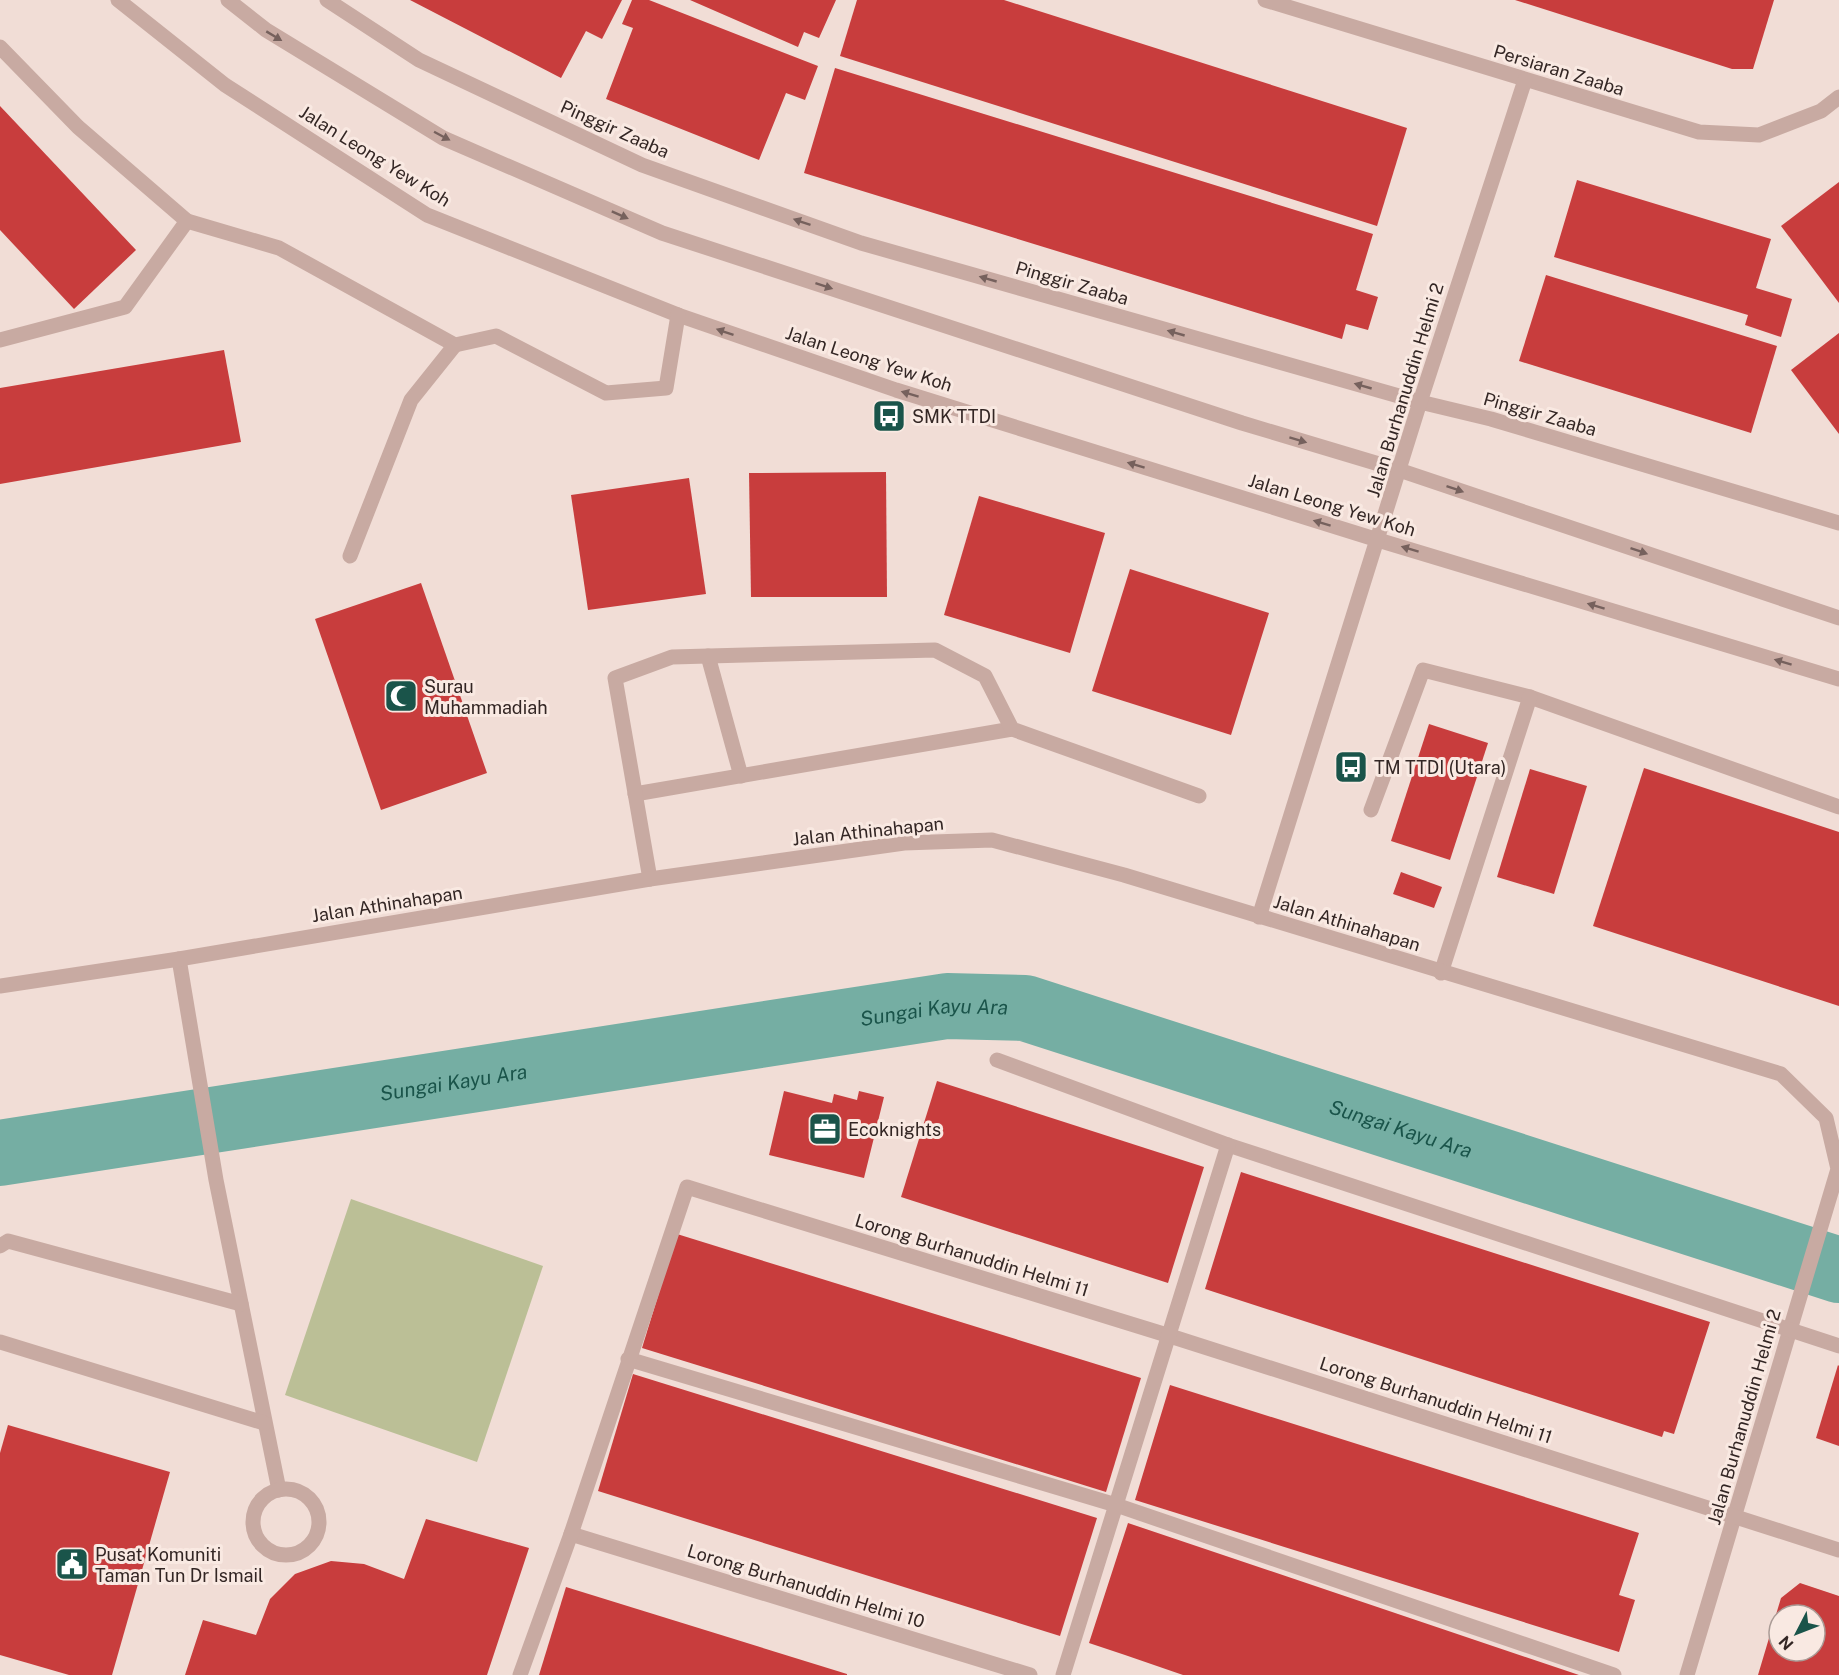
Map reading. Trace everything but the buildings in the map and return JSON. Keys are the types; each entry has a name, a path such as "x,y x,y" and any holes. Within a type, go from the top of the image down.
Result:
{"street":[{"name":"Jalan Leong Yew Koh","path":"118,0 225,85 427,215 678,315 896,390 1378,540 1839,679"},
{"path":"228,0 266,30 443,138 662,233 1242,423 1399,470 1839,618"},
{"name":"Pinggir Zaaba","path":"327,0 419,60 642,165 861,243 1420,402 1491,419 1839,523"},
{"name":"Persiaran Zaaba","path":"1265,0 1699,132 1759,135 1821,111 1839,97"},
{"path":"0,47 78,127 187,221 279,248 455,345"},
{"name":"Jalan Burhanuddin Helmi 2","path":"1259,917 1420,402 1525,80"},
{"path":"0,340 124,307 187,221"},
{"path":"350,556 411,400 455,345 496,336 606,393 666,388 678,315"},
{"path":"650,879 615,678 672,657 935,650 985,675 1012,729"},
{"path":"708,656 741,776"},
{"path":"1371,810 1423,670 1530,697 1839,807"},
{"path":"1441,973 1530,697"},
{"path":"635,794 1012,729 1199,796"},
{"name":"Jalan Athinahapan","path":"0,986 179,959 650,879 904,843 992,840 1124,875 1441,973 1781,1074 1826,1118 1838,1169"},
{"path":"179,959 216,1180 279,1490"},
{"path":"997,1059 1228,1145 1839,1346"},
{"path":"1063,1675 1228,1145"},
{"name":"Jalan Burhanuddin Helmi 2","path":"1687,1675 1737,1516 1800,1292 1838,1169"},
{"name":"Lorong Burhanuddin Helmi 11","path":"520,1675 571,1534 687,1187 1170,1336 1737,1516 1839,1551"},
{"path":"0,1246 8,1241 241,1304"},
{"path":"0,1342 264,1423"},
{"path":"628,1359 1116,1505 1614,1675"},
{"path":"279,1490 299,1492 308,1498 319,1516 319,1526 311,1545 292,1555 270,1551 261,1544 253,1523 260,1501 268,1493 279,1490"},
{"name":"Lorong Burhanuddin Helmi 10","path":"571,1534 1030,1675"}],"green space":[{"path":"351,1199 543,1266 477,1462 285,1395"}],"waterway":[{"name":"Sungai Kayu Ara","path":"0,1153 947,1006 1025,1008 1839,1270"}],"place":[{"name":"SMK TTDI","path":"889,416"},
{"name":"Surau Muhammadiah","path":"401,696"},
{"name":"TM TTDI (Utara)","path":"1351,767"},
{"name":"Ecoknights","path":"825,1129"},
{"name":"Pusat Komuniti Taman Tun Dr Ismail","path":"72,1564"}]}
